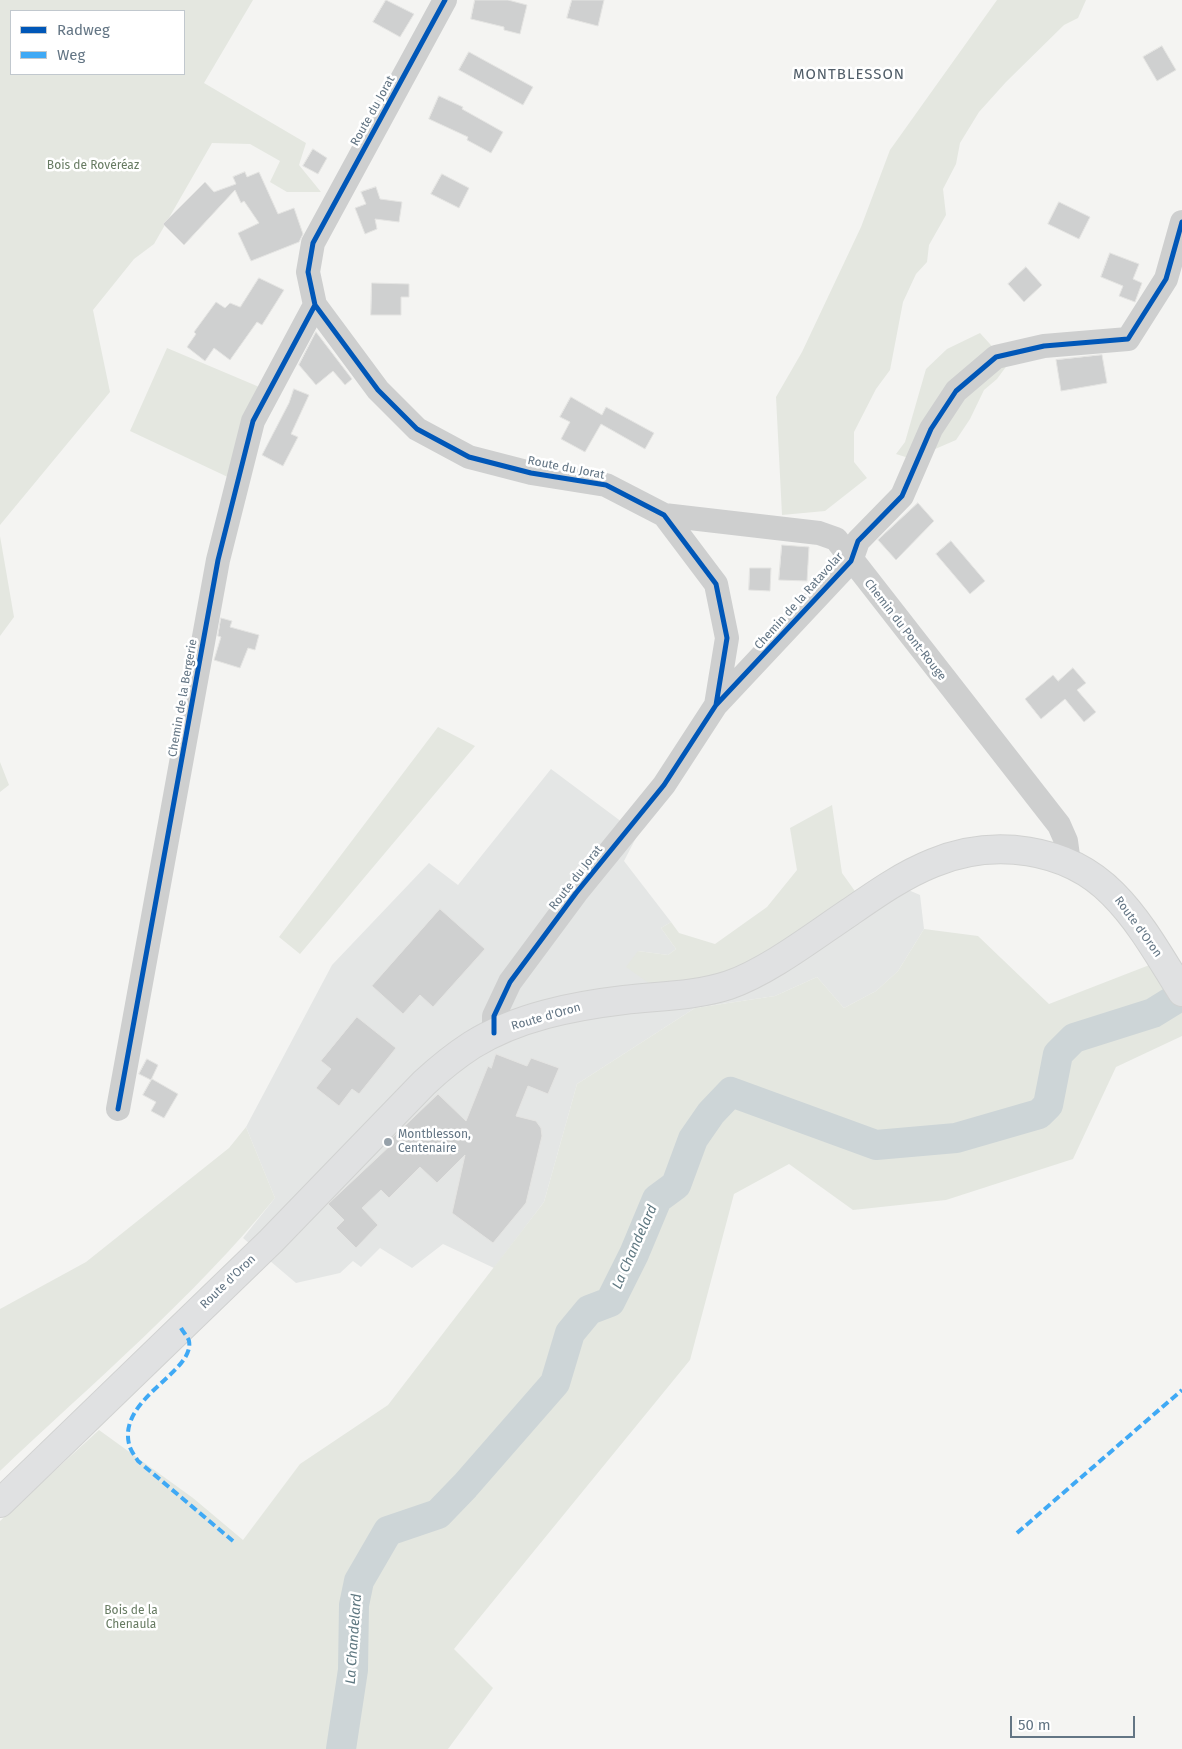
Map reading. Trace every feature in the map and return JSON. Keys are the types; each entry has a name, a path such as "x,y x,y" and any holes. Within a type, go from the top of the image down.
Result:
{"main road":[{"name":"Route d'Oron","path":"0,1503 271,1241 424,1082 451,1060 494,1033 517,1024 587,1005 687,993 726,986 744,979 911,873 951,857 987,850 1033,852 1070,863 1092,876 1114,894 1134,919 1175,980"}],"street":[{"name":"Route du Jorat","path":"445,0 313,243 308,272 315,305 378,390 417,429 469,457 531,473 606,485 664,515 716,584 727,638 716,705 664,786 576,893 510,982 494,1016 494,1033"},
{"name":"Chemin de la Ratavolar","path":"716,705 851,561 858,541 902,496 931,429 956,391 996,357 1044,346 1128,338 1166,278 1182,222"},
{"name":"Chemin de la Bergerie","path":"118,1109 218,560 253,421 315,305"},
{"name":"Chemin du Pont-Rouge","path":"664,515 819,533 836,539 851,561 1059,825 1066,841 1070,863"}],"shaded area":[{"path":"551,769 638,834 624,861 671,922 661,928 676,949 668,955 638,951 653,986 857,894 876,911 906,889 920,895 924,929 898,971 876,991 844,1008 817,977 775,996 695,1008 577,1084 544,1202 494,1268 443,1244 412,1268 380,1248 361,1267 353,1261 340,1273 296,1283 243,1238 275,1198 246,1127 332,965 429,863 458,885"}],"green space":[{"name":"Bois de Rovéréaz","path":"0,0 253,0 204,83 306,143 299,165 321,192 287,192 270,182 280,161 250,144 212,143 154,244 134,259 93,310 110,392 0,525"},
{"path":"997,0 1086,0 1078,18 1064,25 1006,82 979,112 960,143 956,164 943,189 946,215 929,245 927,262 916,274 903,302 890,370 876,389 854,432 854,462 867,478 825,511 782,515 776,397 802,352 861,227 890,150"},
{"path":"980,333 1008,364 997,379 984,390 970,419 956,440 912,459 896,454 905,442 926,369 947,349"},
{"path":"167,348 264,389 232,479 130,431"},
{"path":"0,536 14,617 0,636"},
{"path":"438,727 475,746 300,954 279,937"},
{"path":"0,762 9,785 0,792"},
{"path":"832,805 842,873 857,894 752,961 718,977 653,986 626,967 638,951 668,955 676,949 661,928 671,922 679,933 715,944 767,907 797,870 790,828"},
{"name":"Bois de la Chenaula","path":"924,929 978,936 1049,1004 1152,964 1182,1010 1182,1036 1116,1067 1073,1159 946,1200 853,1210 789,1164 734,1194 690,1360 454,1649 493,1688 448,1749 0,1749 0,1521 99,1430 193,1498 243,1540 300,1464 388,1405 544,1202 577,1084 695,1008 775,996 817,977 844,1008 876,991 898,971"},
{"path":"246,1127 275,1198 177,1305 0,1471 0,1309 86,1262 229,1148"}],"building":[{"path":"386,0 414,14 400,37 373,22"},
{"path":"475,0 508,0 527,5 520,34 504,30 504,27 471,19"},
{"path":"572,0 604,0 598,26 567,18"},
{"path":"1162,46 1176,70 1157,81 1143,57"},
{"path":"469,52 533,87 523,105 459,70"},
{"path":"439,96 463,107 462,109 503,132 491,153 467,140 468,137 429,119"},
{"path":"313,149 327,158 318,174 303,166"},
{"path":"245,172 247,177 259,172 278,214 294,208 303,234 299,242 251,261 238,233 259,223 244,201 241,203 235,190 184,245 163,224 205,182 214,192 236,184 233,177"},
{"path":"442,174 469,188 459,208 431,194"},
{"path":"376,187 380,199 402,202 399,222 375,219 377,229 365,234 355,208 366,204 361,192"},
{"path":"1059,202 1090,217 1079,239 1048,224"},
{"path":"1110,253 1139,264 1133,279 1142,283 1135,302 1119,296 1123,286 1101,277"},
{"path":"1026,267 1042,285 1024,302 1008,284"},
{"path":"259,278 284,290 262,325 257,322 230,360 214,348 205,361 187,347 196,334 194,332 216,302 225,308 230,303 240,307"},
{"path":"372,283 409,284 409,297 401,297 401,315 371,315"},
{"path":"316,332 352,379 345,385 333,371 316,385 299,365"},
{"path":"1102,355 1107,383 1061,391 1056,360"},
{"path":"294,389 309,395 291,434 298,437 283,466 262,455 289,403"},
{"path":"571,397 602,415 606,407 654,433 645,449 601,424 585,452 561,439 570,422 560,417"},
{"path":"918,503 934,521 896,560 878,540"},
{"path":"951,541 985,581 970,594 936,554"},
{"path":"782,545 809,547 807,581 779,580"},
{"path":"750,568 771,568 770,591 749,590"},
{"path":"221,618 232,621 230,627 259,635 255,650 248,648 240,668 214,660 221,637 218,636"},
{"path":"1073,668 1086,683 1077,690 1096,712 1084,722 1065,699 1041,719 1025,699 1053,675 1058,681"},
{"path":"440,909 485,949 433,1007 420,995 403,1014 372,986"},
{"path":"357,1017 396,1048 359,1094 352,1089 339,1106 316,1088 331,1069 321,1061"},
{"path":"496,1054 527,1066 531,1058 559,1068 548,1094 528,1086 516,1116 536,1121 541,1128 542,1136 526,1203 493,1243 452,1213 465,1155 437,1183 420,1167 389,1198 381,1190 362,1208 378,1225 356,1248 336,1228 344,1220 328,1204 394,1142 391,1139 438,1094 466,1121 488,1066 491,1068"},
{"path":"147,1059 158,1065 151,1080 139,1074"},
{"path":"152,1079 178,1094 164,1118 151,1111 156,1102 143,1095"}],"waterway":[{"name":"La Chandelard","path":"341,1749 353,1670 354,1605 359,1581 388,1531 438,1514 555,1383 570,1333 589,1310 610,1302 634,1254 657,1199 676,1185 693,1139 711,1113 731,1092 876,1145 956,1138 1039,1114 1048,1105 1058,1054 1074,1038 1153,1013 1182,995"}],"marked path":[{"path":"181,1328 189,1341 188,1352 181,1364 145,1399 135,1413 129,1428 129,1444 131,1451 138,1461 233,1541"},
{"path":"1017,1533 1182,1390"}],"cycle path":[{"path":"445,0 313,243 308,272 315,305 378,390 417,429 469,457 531,473 606,485 664,515 716,584 727,638 716,705 664,785 576,893 510,982 494,1016 494,1033"},
{"path":"716,705 851,561 858,541 902,496 931,429 956,391 996,357 1044,346 1128,339 1166,279 1182,222"},
{"path":"118,1109 218,560 253,421 315,305"}],"place":[{"name":"Montblesson, Centenaire","path":"388,1142"}],"district":[{"name":"MONTBLESSON","path":"849,75"}]}
